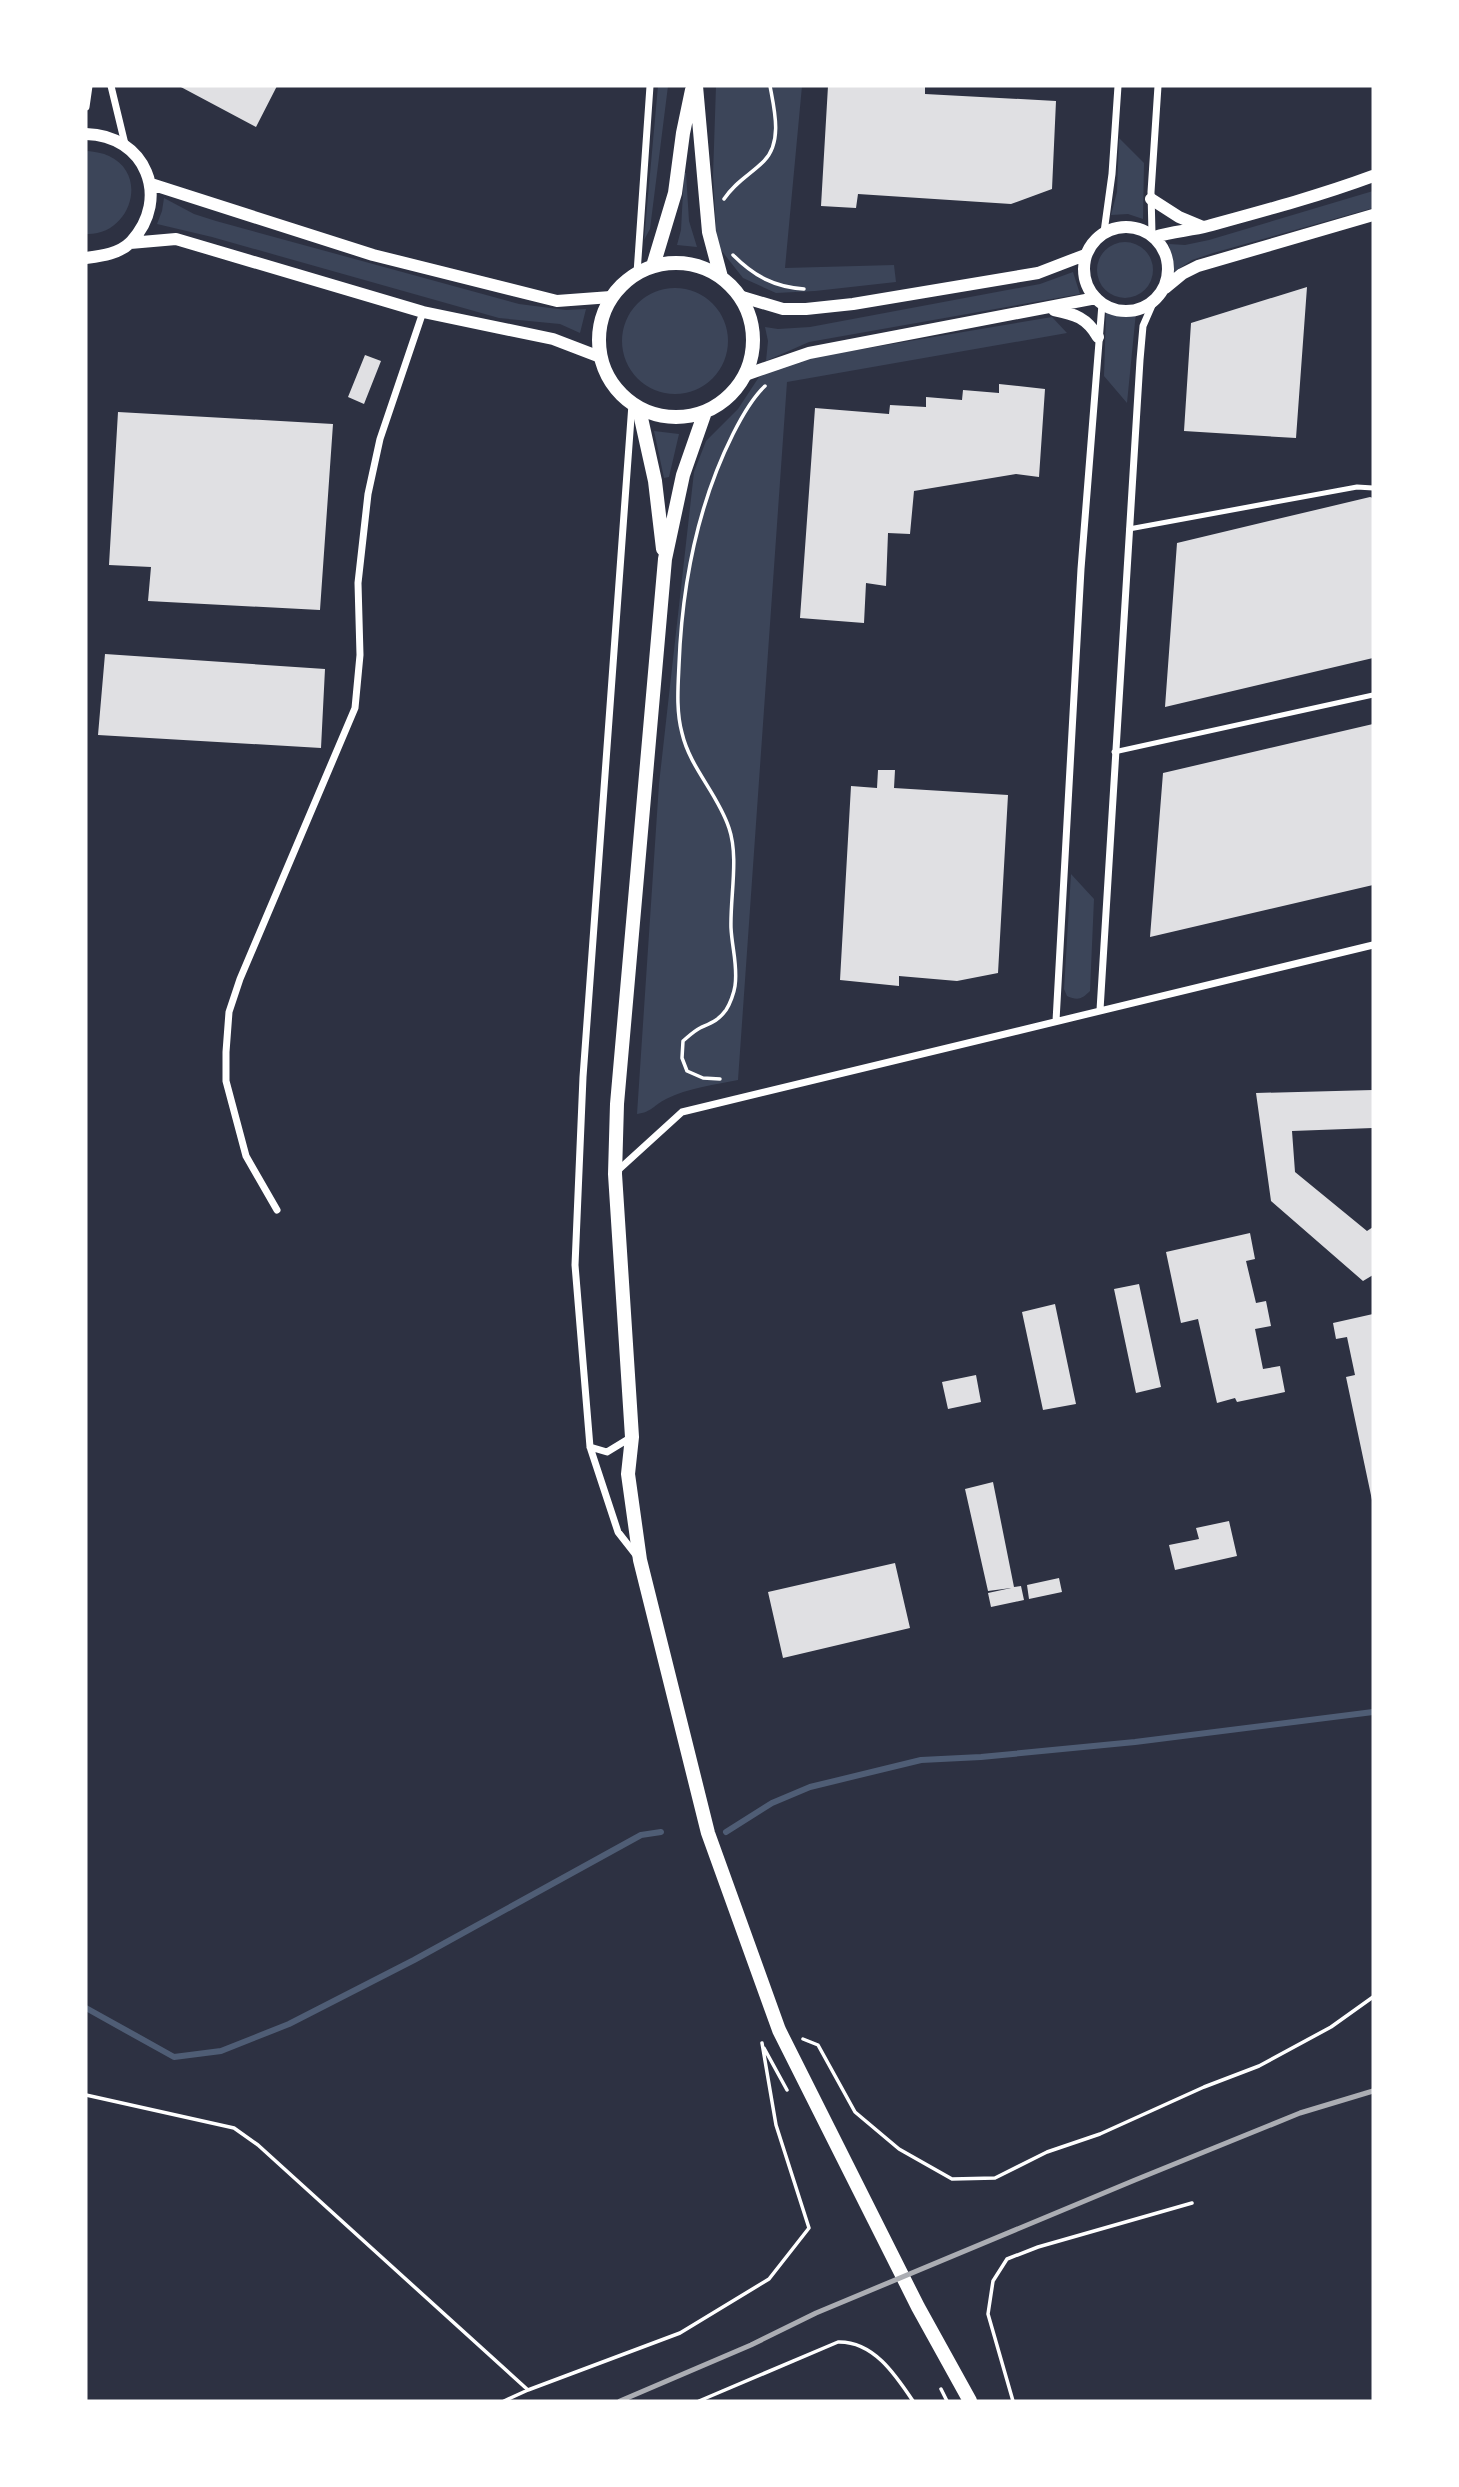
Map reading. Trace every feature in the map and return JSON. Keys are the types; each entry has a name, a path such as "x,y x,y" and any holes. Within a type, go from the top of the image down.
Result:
{"main road":[{"path":"653,266 675,193 683,133 695,86"},
{"path":"695,86 709,232 721,277"},
{"path":"674,262 702,267 721,277 739,296 750,317 753,334 751,358 745,374 731,394 705,412 668,417 636,406 610,381 600,357 600,326 611,297 637,273 653,266 674,262"},
{"path":"636,406 655,481 664,559"},
{"path":"705,412 683,475 664,559 617,1104 615,1174 632,1437 628,1474 640,1560 708,1833 779,2030 865,2205 970,2401"}],"street":[{"path":"86,107 89,86"},
{"path":"111,86 125,144"},
{"path":"637,273 650,86"},
{"path":"1104,233 1112,174 1118,86"},
{"path":"1153,236 1151,200 1158,86"},
{"path":"86,134 103,134 125,144 142,161 150,184 149,214 130,243 110,255 86,259"},
{"path":"1153,236 1204,227 1341,188 1373,176"},
{"path":"150,184 373,255 557,301 611,297"},
{"path":"1151,200 1179,217 1204,227"},
{"path":"1100,1010 1114,752 1143,326 1153,303 1164,289 1182,274 1198,266 1373,215"},
{"path":"739,296 783,309 806,309 853,304 1038,273 1085,255 1104,233 1119,227 1136,227 1153,236 1166,252 1169,271 1164,289"},
{"path":"130,243 176,239 423,312 553,339 600,357"},
{"path":"1085,255 1083,268 1086,282 1099,301 1119,311 1136,311 1153,303"},
{"path":"745,374 809,352 1046,308 1099,301"},
{"path":"1056,1021 1072,717 1099,301"},
{"path":"1046,308 1082,317 1098,337"},
{"path":"277,1210 246,1156 226,1081 229,1012 240,979 355,708 360,655 358,583 368,494 380,439 423,312"},
{"path":"636,406 583,1077 575,1265 590,1447 618,1532 640,1560"},
{"path":"615,1174 682,1112 1373,945"},
{"path":"590,1447 607,1452 632,1437"}],"lane":[{"path":"1129,530 1357,487 1373,488"},
{"path":"1114,752 1373,695"}],"path":[{"path":"723,208 723,201 735,184 767,158 775,136 776,116 770,86"},
{"path":"733,254 762,279 786,287 804,289"},
{"path":"720,1079 687,1071 682,1059 683,1041 697,1029 715,1022 727,1009 735,987 736,965 731,932 734,858 729,829 715,797 692,760 682,733 678,701 681,640 701,512 717,467 741,418 770,381"},
{"path":"779,2030 818,2045 855,2112 899,2150 952,2179 995,2178 1047,2152 1100,2134 1259,2066 1331,2027 1373,1997"},
{"path":"504,2401 680,2333 769,2279 809,2228 776,2125 762,2043"},
{"path":"86,2095 234,2128 258,2146 528,2390"},
{"path":"1013,2401 988,2314 993,2281 1007,2259 1038,2247 1192,2203"},
{"path":"699,2401 838,2342 853,2342 875,2353 913,2401"}],"shaded area":[{"path":"658,86 668,86 650,229 644,240"},
{"path":"716,86 802,86 785,268 894,265 896,282 776,293 743,278 717,245 713,176"},
{"path":"1119,138 1144,163 1143,219 1128,214 1111,215 1117,192"},
{"path":"86,152 107,155 122,165 129,176 131,190 129,203 114,225 101,232 86,234"},
{"path":"684,173 689,221 697,247 677,245 681,230"},
{"path":"1373,191 1373,208 1213,253 1192,260 1174,272 1169,244 1185,245 1209,240"},
{"path":"164,198 194,214 216,221 519,304 566,310 586,309 580,333 560,324 499,318 157,224"},
{"path":"1125,242 1136,244 1145,250 1151,259 1151,281 1145,290 1136,296 1125,298 1114,296 1105,290 1099,281 1097,270 1099,259 1105,250 1114,244"},
{"path":"1073,272 1080,294 809,342 766,361 768,341 765,327 810,327 1040,284"},
{"path":"675,288 695,292 712,304 724,321 728,341 724,361 712,378 695,390 675,394 655,390 638,378 626,361 622,341 626,321 638,304 655,292"},
{"path":"1136,312 1127,403 1104,376 1106,313 1120,315"},
{"path":"1052,317 1067,333 787,382 738,1080 683,1092 637,1114 659,784 694,472 706,441 738,409 759,377 773,369 815,357"},
{"path":"654,431 679,434 669,477 664,478"},
{"path":"1071,874 1094,899 1090,991 1077,999 1067,996 1064,989"}],"building":[{"path":"179,86 277,86 256,127"},
{"path":"828,86 925,86 925,94 1056,101 1052,189 1011,204 858,194 856,208 821,206"},
{"path":"1307,287 1296,438 1184,431 1191,323"},
{"path":"365,355 381,361 364,404 348,397"},
{"path":"999,384 1045,389 1039,477 1016,474 914,491 910,534 888,533 886,586 866,583 864,623 800,618 815,408 889,414 890,405 926,407 926,397 962,400 963,390 999,393"},
{"path":"118,412 333,424 320,610 148,601 151,567 109,565"},
{"path":"1373,498 1373,658 1165,707 1177,543"},
{"path":"105,654 325,669 321,748 98,735"},
{"path":"1373,724 1373,885 1150,937 1163,773"},
{"path":"878,770 895,770 894,788 1008,795 998,973 957,981 899,976 899,986 840,980 851,786 877,788"},
{"path":"1373,1090 1373,1128 1292,1131 1295,1172 1367,1231 1373,1227 1373,1275 1363,1281 1271,1201 1256,1093"},
{"path":"1250,1233 1255,1259 1246,1261 1256,1303 1266,1301 1271,1326 1255,1329 1263,1369 1280,1366 1285,1392 1237,1402 1235,1398 1217,1403 1198,1319 1181,1323 1166,1252"},
{"path":"1139,1284 1161,1387 1136,1393 1114,1289"},
{"path":"1055,1304 1076,1404 1043,1410 1022,1312"},
{"path":"1373,1314 1372,1500 1346,1377 1355,1375 1347,1337 1336,1339 1333,1323"},
{"path":"976,1375 981,1402 948,1409 942,1382"},
{"path":"993,1482 1014,1587 1021,1586 1024,1600 991,1607 988,1593 1011,1588 988,1591 965,1489"},
{"path":"1229,1521 1237,1556 1175,1570 1169,1545 1199,1539 1196,1528"},
{"path":"895,1563 910,1628 783,1658 768,1592"},
{"path":"1059,1578 1062,1592 1029,1599 1027,1585"}],"waterway":[{"path":"726,1832 772,1803 810,1787 921,1760 1135,1742 1373,1712"},
{"path":"86,2008 174,2057 221,2051 289,2024 414,1960 641,1835 661,1832"}],"railway":[{"path":"620,2401 751,2345 816,2313 1135,2180 1300,2113 1373,2091"}]}
